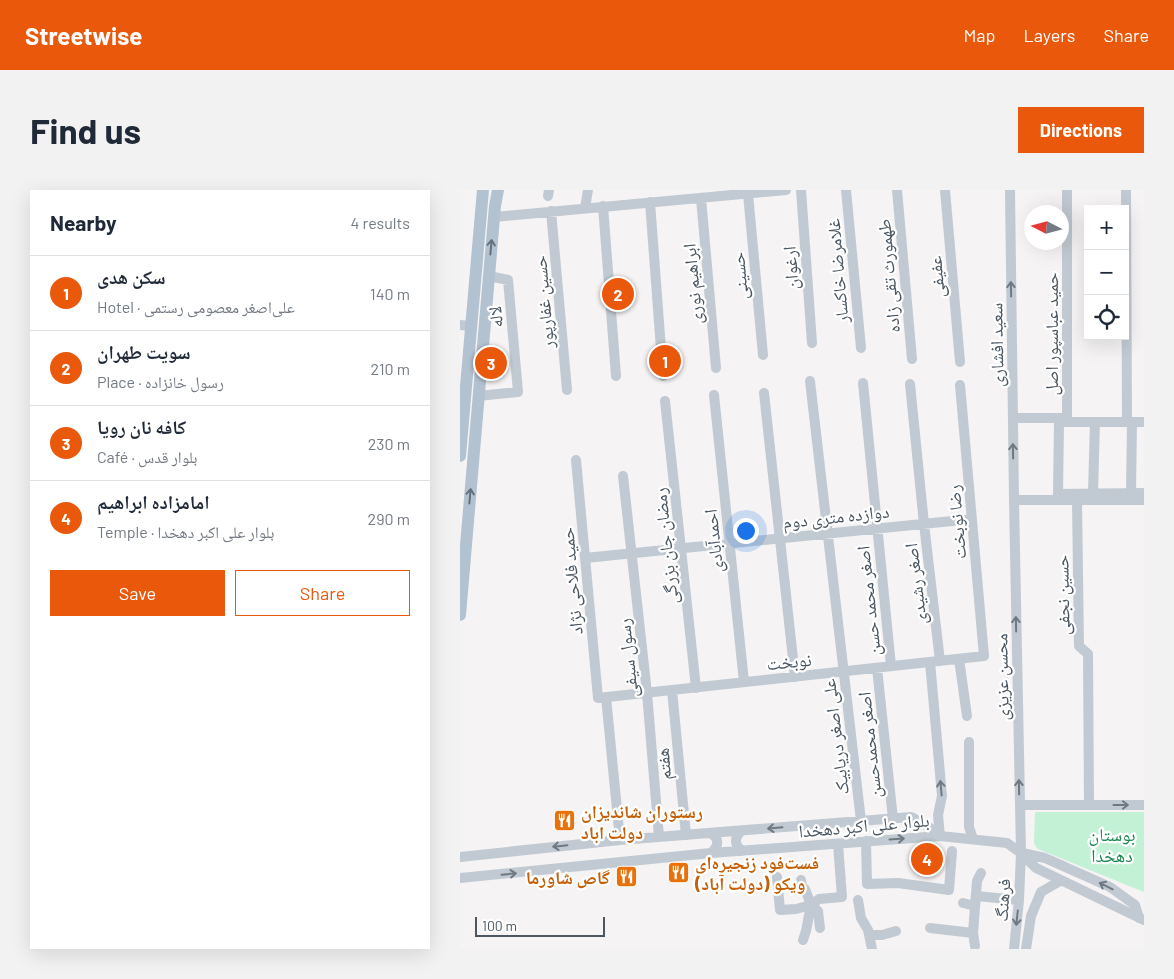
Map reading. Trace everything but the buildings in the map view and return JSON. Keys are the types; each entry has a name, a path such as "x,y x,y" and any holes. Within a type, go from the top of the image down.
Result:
{"main road":[{"path":"460,456 465,325 483,190"},
{"path":"460,615 494,217 498,190"}],"street":[{"path":"585,208 588,190"},
{"path":"494,217 650,202 676,195 701,198 786,190"},
{"name":"ارغوان","path":"801,190 812,343"},
{"name":"غلامرضا خاکسار","path":"846,190 861,348"},
{"name":"طهمورث تقی زاده","path":"896,190 912,359"},
{"name":"عفیفی","path":"945,190 960,362"},
{"name":"سعید افشاری","path":"1010,190 1014,500"},
{"name":"حمید عباسپور اصل","path":"1067,190 1067,418"},
{"path":"1126,190 1131,493"},
{"name":"حسینی","path":"748,194 763,356"},
{"name":"ابراهیم نوری","path":"701,198 716,368"},
{"path":"650,202 663,376"},
{"path":"602,206 616,376"},
{"name":"حسین غفارپور","path":"551,211 567,390"},
{"name":"لاله","path":"478,396 518,392 508,280 489,276"},
{"name":"علی اصغر دریابیک","path":"810,381 861,821"},
{"name":"اصغر محمد حسن","path":"863,383 891,666"},
{"name":"اصغر رشیدی","path":"910,384 935,662 942,796 938,815 940,836"},
{"name":"رضا نوبخت","path":"960,385 984,656"},
{"path":"764,393 795,677"},
{"name":"احمدآبادی","path":"714,395 744,682"},
{"name":"رمضان جان بزرگی","path":"665,402 696,688"},
{"path":"1144,417 1129,420 1059,422 1058,494 1144,493"},
{"path":"1013,418 1067,418 1144,422"},
{"path":"1093,493 1095,422"},
{"name":"حمید فلاحی نژاد","path":"576,460 585,558 620,840"},
{"name":"رسول سیفی","path":"623,476 647,693 659,837"},
{"path":"1014,500 1144,500"},
{"name":"محسن عزیزی","path":"1014,500 1021,853"},
{"name":"حسین نجفی","path":"1077,500 1079,646 1088,654 1089,805"},
{"name":"دوازده متری دوم","path":"585,558 972,519"},
{"name":"نوبخت","path":"602,698 984,656"},
{"path":"960,659 967,716"},
{"name":"اصغر محمدحسن","path":"877,668 893,819"},
{"name":"هفتم","path":"672,690 686,835"},
{"path":"968,742 969,827 974,839"},
{"path":"1020,805 1144,805"},
{"name":"بلوار علی اکبر دهخدا","path":"460,857 620,840 911,817 926,825 940,836"},
{"path":"741,831 736,836 735,841 737,847 742,851"},
{"path":"710,833 715,836 718,842 716,848 711,853"},
{"path":"940,836 1007,843 1021,853 1036,868 1142,919"},
{"name":"بلوار علی اکبر دهخدا","path":"460,878 711,853 940,836"},
{"path":"866,842 867,884 898,883 950,890 952,851"},
{"path":"777,877 780,910 796,909 810,905 819,899 842,897 838,844"},
{"path":"1021,853 1045,858 1110,887 1135,905 1142,919"},
{"name":"فرهنگ","path":"1014,949 1021,853"},
{"path":"975,946 973,933 977,881 981,873"},
{"path":"802,880 802,888 805,890 810,905 806,931 802,940"},
{"name":"فرهنگ","path":"1026,949 1031,916 1041,892 1060,881"},
{"path":"858,900 861,918 869,935 872,949"},
{"path":"963,903 1019,900"},
{"path":"810,905 818,911 820,928"},
{"path":"930,928 973,933"},
{"path":"869,935 882,935 896,931"}],"green space":[{"name":"بوستان دهخدا","path":"1035,812 1144,812 1144,892 1038,849 1034,844"}],"place":[{"name":"سويت طهران","path":"618,294"},
{"name":"سكن هدى","path":"665,361"},
{"name":"کافه نان رویا","path":"491,363"},
{"name":"رستوران شاندیزان دولت اباد","path":"565,821"},
{"name":"امامزاده ابراهیم","path":"927,859"},
{"name":"فست‌فود زنجیره‌ای ویکو (دولت آباد)","path":"679,872"},
{"name":"گاص شاورما","path":"626,877"}]}
